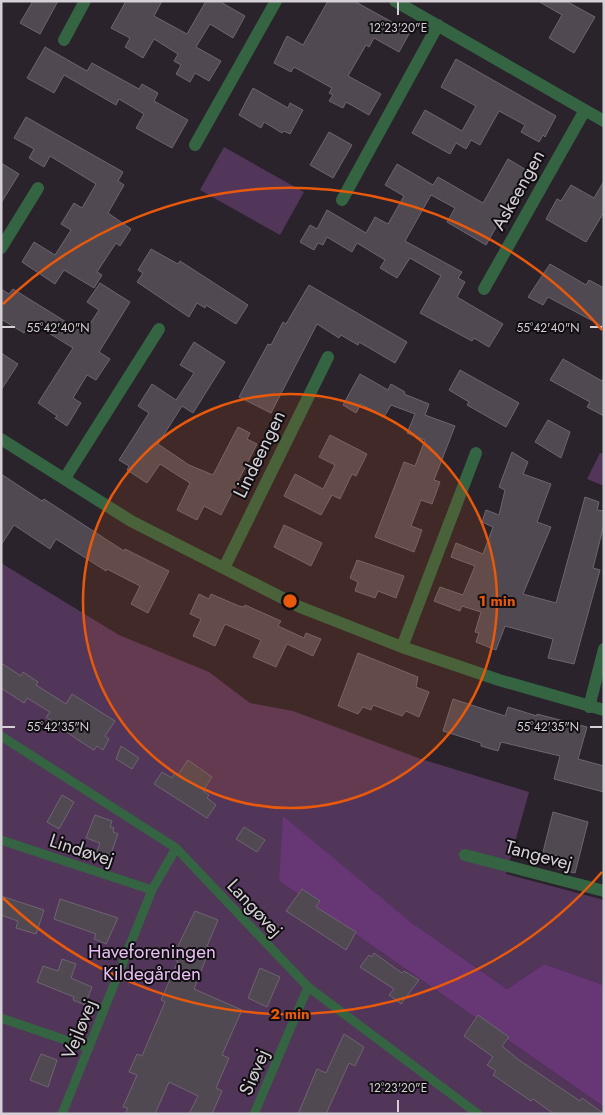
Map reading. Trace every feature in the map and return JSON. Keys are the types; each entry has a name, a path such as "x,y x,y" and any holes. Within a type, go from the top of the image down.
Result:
{"street":[{"path":"64,40 85,1"},
{"path":"195,145 276,1"},
{"path":"395,1 604,121"},
{"path":"342,200 438,25"},
{"name":"Askeengen","path":"484,289 585,110"},
{"path":"1,248 38,188"},
{"path":"65,478 159,329"},
{"name":"Lindeengen","path":"224,568 328,357"},
{"path":"1,439 131,521 300,607 402,647 499,680 604,710"},
{"path":"402,647 476,453"},
{"path":"588,706 604,649"},
{"name":"Tangevej","path":"466,855 604,891"}],"lane":[{"name":"Langøvej","path":"1,736 176,848 308,988 478,1114"},
{"name":"Lindøvej","path":"1,840 152,890"},
{"name":"Vejløvej","path":"62,1114 152,890 176,848"},
{"name":"Siøvej","path":"254,1114 308,988"},
{"path":"1,1018 89,1048"}],"green space":[{"path":"224,147 304,192 280,235 200,190"},
{"path":"600,453 604,454 604,486 587,479"},
{"name":"Haveforeningen Kildegården","path":"1,563 119,635 209,672 250,703 293,711 421,759 529,792 506,874 604,900 604,985 544,964 507,989 408,920 279,881 604,1107 604,1114 1,1114"}],"shaded area":[{"path":"283,816 408,920 507,989 544,964 604,985 604,1107 279,881"}],"building":[{"path":"33,1 58,1 40,34 20,23"},
{"path":"126,1 162,1 154,16 187,34 206,1 219,1 245,16 233,38 210,24 196,47 221,61 209,81 195,73 190,82 176,74 181,65 174,61 178,54 154,39 143,58 125,47 130,38 111,28"},
{"path":"328,1 354,1 410,32 399,52 374,38 369,47 366,45 348,76 381,94 369,115 346,102 343,108 329,101 333,95 329,93 332,88 294,67 291,72 274,63 287,36 303,45"},
{"path":"538,1 566,1 595,17 574,53 549,38 562,15"},
{"path":"45,47 87,71 92,63 139,89 142,84 158,93 154,101 188,120 172,148 136,128 144,114 119,99 116,105 64,75 54,93 27,78"},
{"path":"456,59 556,116 545,137 543,135 539,142 521,132 525,125 499,111 480,145 471,140 466,149 456,143 450,154 412,133 425,110 462,131 476,106 441,87"},
{"path":"253,88 288,108 290,103 303,110 290,134 284,131 282,133 264,122 261,128 239,115"},
{"path":"26,117 123,172 118,181 124,185 108,213 131,229 120,246 116,243 97,272 102,275 94,288 64,270 55,284 22,262 34,242 55,255 71,230 61,224 74,203 82,208 96,184 50,156 44,167 29,158 34,149 14,138"},
{"path":"329,132 352,145 333,178 310,165"},
{"path":"508,159 528,171 486,245 447,222 455,208 431,195 405,241 462,272 458,278 465,282 457,297 503,324 489,347 474,338 472,341 420,313 441,276 410,258 397,278 380,268 385,260 357,243 352,252 327,237 323,245 318,243 314,250 300,242 310,225 317,229 327,210 366,233 375,217 388,224 404,196 385,185 397,164 433,185 438,177 483,203"},
{"path":"1,163 19,174 1,203"},
{"path":"604,181 604,212 586,242 546,219 557,199 561,201 571,185 594,198"},
{"path":"151,249 178,264 180,261 248,305 236,324 206,305 205,308 197,303 189,317 137,282 143,273 138,270"},
{"path":"550,264 586,285 589,280 604,288 604,327 548,297 543,305 528,297"},
{"path":"100,283 130,302 99,352 110,359 96,380 87,375 73,398 81,403 67,426 55,418 57,416 38,403 73,348 31,322 24,333 1,319 1,289 9,294 13,289 84,333 99,310 87,302"},
{"path":"309,285 407,342 395,363 359,342 358,345 341,335 339,338 317,324 271,413 239,397 268,344 271,345 283,322 286,324"},
{"path":"194,342 225,362 193,413 182,406 158,444 189,465 213,475 238,427 250,433 247,439 257,444 221,515 204,506 197,520 177,510 190,483 160,464 147,483 127,470 129,466 119,460 149,413 138,406 152,384 176,400 194,373 180,365"},
{"path":"1,353 18,364 1,390"},
{"path":"563,359 602,381 604,377 604,416 587,407 590,402 550,380"},
{"path":"460,370 519,403 506,427 467,405 469,402 449,390"},
{"path":"360,374 388,390 391,384 405,392 404,394 429,404 425,415 455,426 434,480 440,482 432,504 421,500 411,526 422,530 414,552 375,537 404,462 415,466 425,440 407,433 415,414 391,405 384,417 361,404 356,413 343,405"},
{"path":"548,420 570,432 561,458 535,442"},
{"path":"330,435 367,454 356,476 352,474 340,499 332,495 321,515 284,496 295,474 323,489 335,465 319,457"},
{"path":"512,452 528,462 523,474 551,484 537,522 551,527 523,594 556,603 585,497 599,502 597,510 604,511 604,524 593,568 600,570 574,664 548,658 553,639 505,626 496,650 476,642 479,633 475,632 481,612 462,606 460,611 434,601 440,587 463,595 475,566 451,557 456,543 483,554 493,527 482,522 486,510 499,515 505,490 499,487"},
{"path":"1,474 42,501 44,499 124,551 125,549 169,571 148,613 131,604 140,586 107,569 106,571 56,539 50,549 14,525 1,545"},
{"path":"284,525 322,543 311,566 274,547"},
{"path":"357,560 404,576 396,598 378,591 375,598 355,591 358,582 350,578"},
{"path":"199,594 209,599 211,594 239,606 244,607 245,605 281,621 278,626 304,638 306,633 321,639 313,656 287,644 276,667 253,657 261,640 225,624 215,646 193,636 201,619 190,614"},
{"path":"358,653 418,677 416,687 429,692 419,717 406,711 402,716 373,705 371,710 363,707 358,714 338,706"},
{"path":"1,663 21,676 23,672 38,682 36,685 66,704 72,694 115,721 105,736 109,739 103,750 97,746 94,750 78,740 46,717 50,712 27,698 24,703 1,688"},
{"path":"453,699 505,716 508,707 537,716 537,714 587,727 578,759 604,766 604,792 554,779 560,756 501,742 498,751 481,746 481,743 443,731"},
{"path":"121,746 139,758 132,769 116,759"},
{"path":"188,760 212,777 203,791 209,795 207,798 216,805 207,818 154,784 162,772 172,778 175,772 178,775"},
{"path":"62,795 74,802 59,829 47,822"},
{"path":"553,812 588,822 575,873 558,869 561,857 543,852"},
{"path":"95,815 112,821 110,827 114,828 113,832 118,834 109,859 96,854 100,843 86,838"},
{"path":"244,827 265,840 257,852 236,839"},
{"path":"302,889 320,901 316,907 356,932 346,950 286,911"},
{"path":"1,896 44,910 36,934 16,928 18,921 1,915"},
{"path":"60,899 118,918 106,944 94,939 96,934 54,919"},
{"path":"195,911 218,920 207,946 210,948 194,989 242,1010 222,1055 229,1058 216,1088 222,1091 212,1114 189,1114 198,1096 169,1082 155,1114 125,1114 128,1108 123,1107 137,1075 129,1072 137,1054 142,1056 165,1002 161,1000 178,961 172,958"},
{"path":"374,953 402,973 404,971 419,980 401,1004 389,995 394,989 360,967 369,955 372,957"},
{"path":"62,959 76,964 71,978 92,987 85,1005 73,1000 74,997 37,982 43,966 58,971"},
{"path":"260,968 280,977 267,1007 248,998"},
{"path":"478,1015 509,1037 502,1046 519,1060 580,1101 582,1098 604,1114 554,1114 493,1075 496,1071 487,1065 493,1057 464,1036"},
{"path":"344,1034 364,1047 355,1066 349,1063 326,1114 298,1114 317,1069 326,1073"},
{"path":"41,1054 57,1060 48,1087 30,1080"}]}
